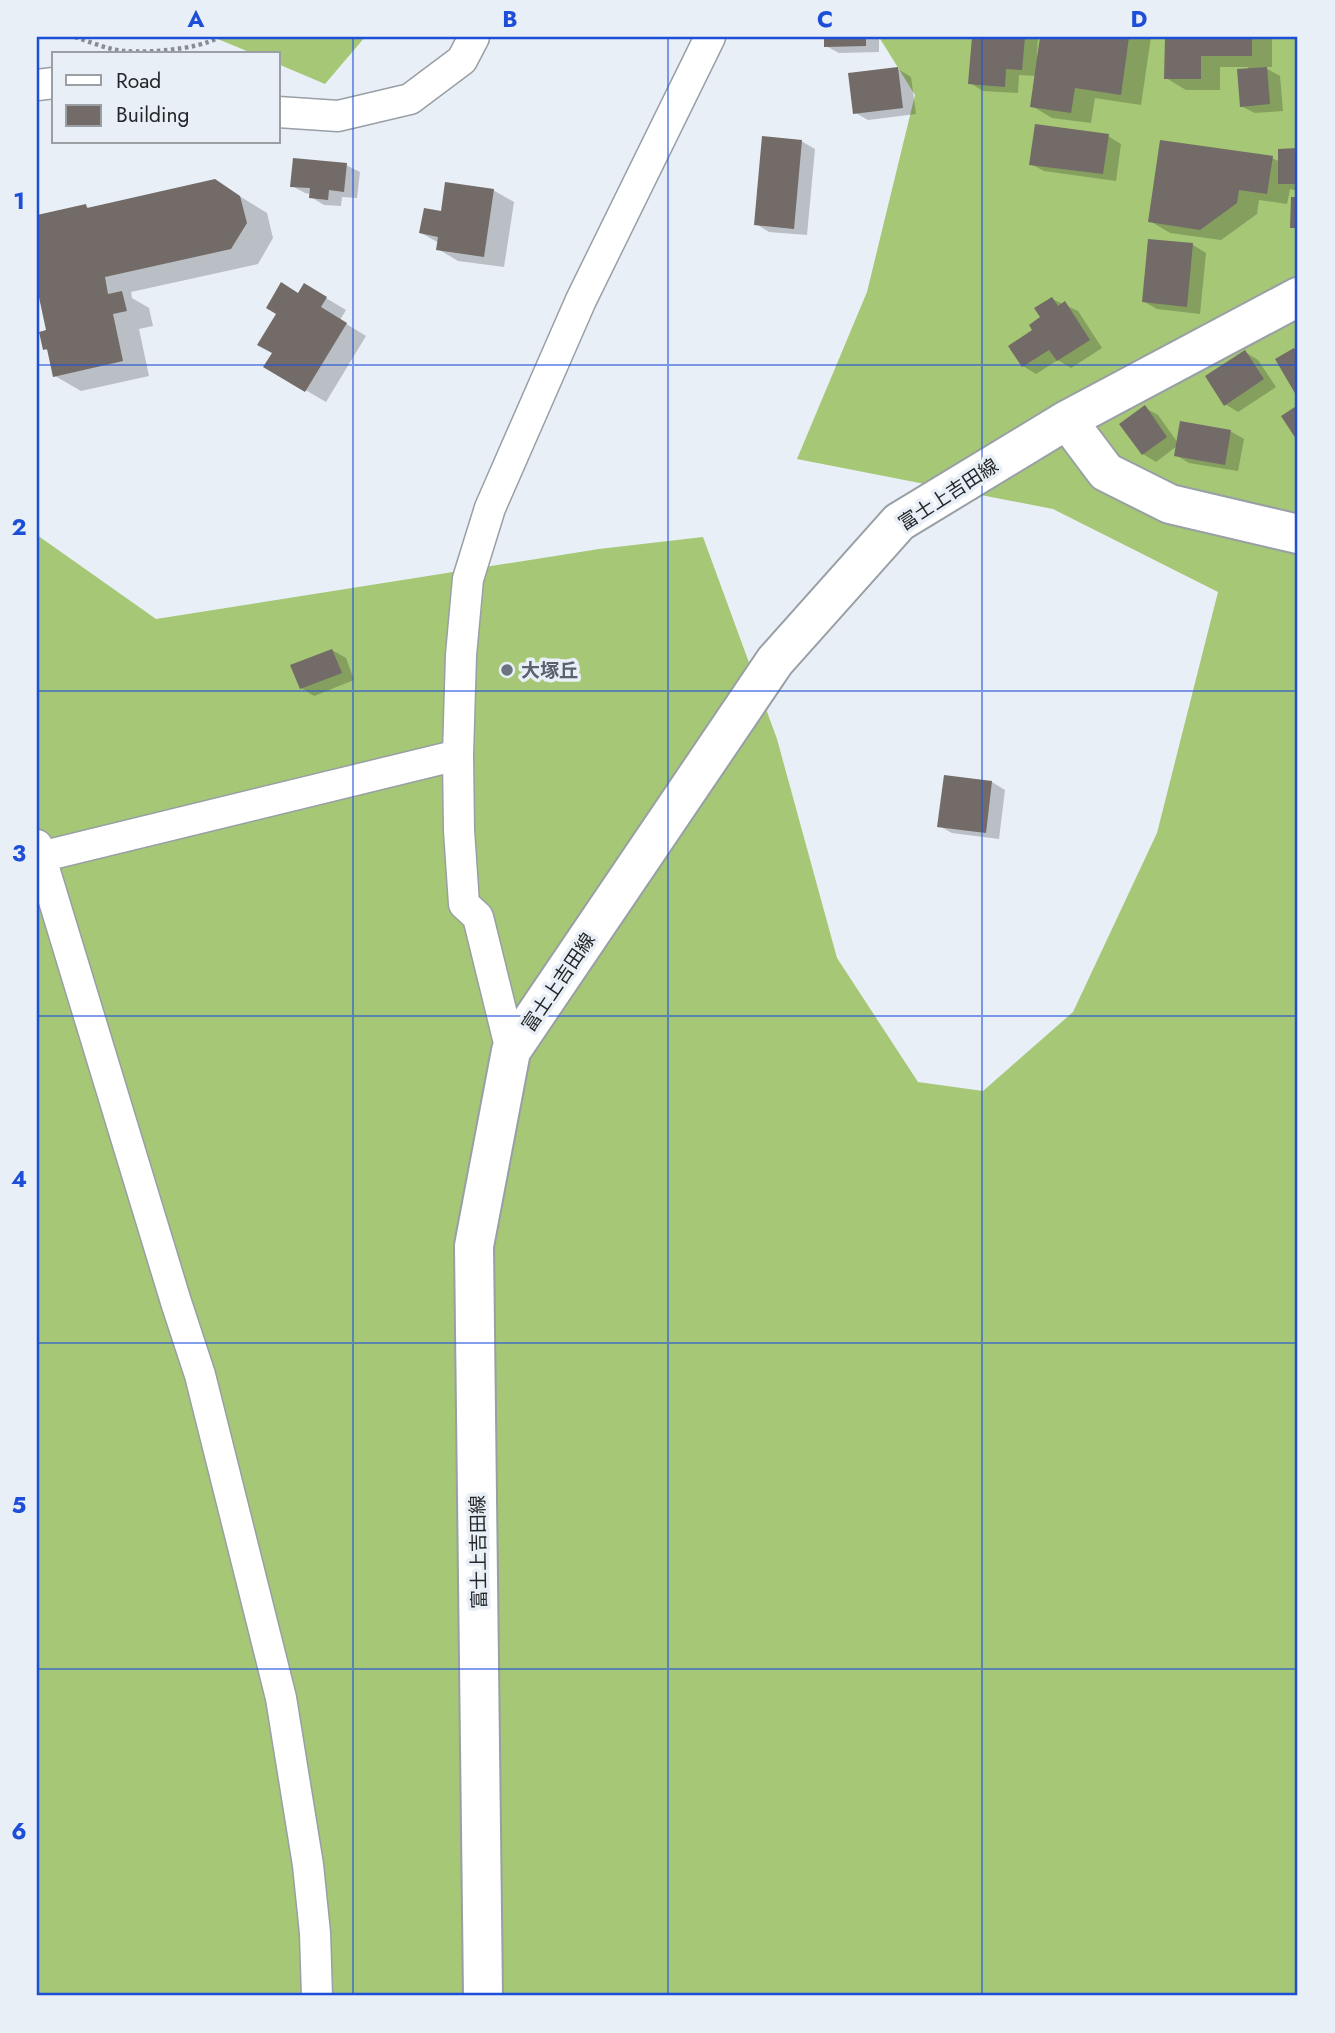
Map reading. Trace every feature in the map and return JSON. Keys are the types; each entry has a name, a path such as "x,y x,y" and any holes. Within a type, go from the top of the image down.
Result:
{"main road":[{"name":"富士上吉田線","path":"483,1996 474,1246 511,1051 775,661 899,522 1067,420 1298,297"},
{"path":"1067,420 1106,472 1170,504 1298,534"}],"street":[{"path":"280,112 338,116 410,99 462,60 474,37"},
{"path":"511,1051 478,916 464,904 458,755 461,655 468,579 490,508 581,300 710,37"},
{"path":"317,1996 315,1933 308,1865 281,1698 200,1375 38,851 458,755"}],"path":[{"path":"75,37 114,50 170,50 211,42 219,37"}],"green space":[{"path":"213,37 365,37 325,84 280,65 280,52 249,52"},
{"path":"879,37 1298,37 1298,1996 37,1996 37,535 156,619 599,549 703,537 777,739 837,958 918,1082 983,1091 1073,1012 1157,833 1218,592 1053,509 797,459 867,292 915,95"}],"building":[{"path":"824,37 866,37 866,46 824,47"},
{"path":"972,37 1025,37 1022,70 1006,69 1005,87 968,84"},
{"path":"1040,37 1129,37 1121,95 1075,88 1071,113 1030,107"},
{"path":"1165,37 1252,37 1252,56 1201,56 1201,79 1164,79"},
{"path":"898,67 903,108 853,114 848,73"},
{"path":"1267,67 1270,104 1240,107 1237,69"},
{"path":"1035,124 1109,134 1103,174 1029,165"},
{"path":"762,136 802,140 794,229 754,225"},
{"path":"1160,140 1273,156 1267,194 1239,190 1237,203 1200,230 1148,222"},
{"path":"1298,148 1298,184 1278,184 1278,149"},
{"path":"293,158 347,163 344,192 329,190 328,200 309,198 310,188 290,187"},
{"path":"215,179 240,196 247,223 231,249 105,277 108,294 122,291 127,311 113,314 123,361 53,377 47,349 43,350 39,332 46,330 37,288 37,215 86,204 87,208"},
{"path":"445,182 494,189 484,257 436,250 438,237 419,233 424,208 441,211"},
{"path":"1291,197 1298,197 1298,228 1290,228"},
{"path":"1148,239 1193,243 1187,307 1142,302"},
{"path":"281,282 298,293 304,283 327,297 321,307 347,323 305,392 263,367 272,353 257,345 276,314 266,308"},
{"path":"1052,297 1058,306 1065,301 1090,340 1057,361 1049,350 1022,367 1008,346 1032,330 1029,325 1040,317 1034,308"},
{"path":"1294,348 1298,355 1296,395 1275,359"},
{"path":"1245,350 1264,379 1224,406 1205,376"},
{"path":"1145,405 1167,437 1142,455 1119,424"},
{"path":"1298,405 1298,442 1281,416"},
{"path":"1180,421 1231,430 1225,465 1174,456"},
{"path":"332,649 342,673 300,689 290,665"},
{"path":"944,775 992,781 986,833 937,827"}],"place":[{"name":"大塚丘","path":"507,670"}]}
